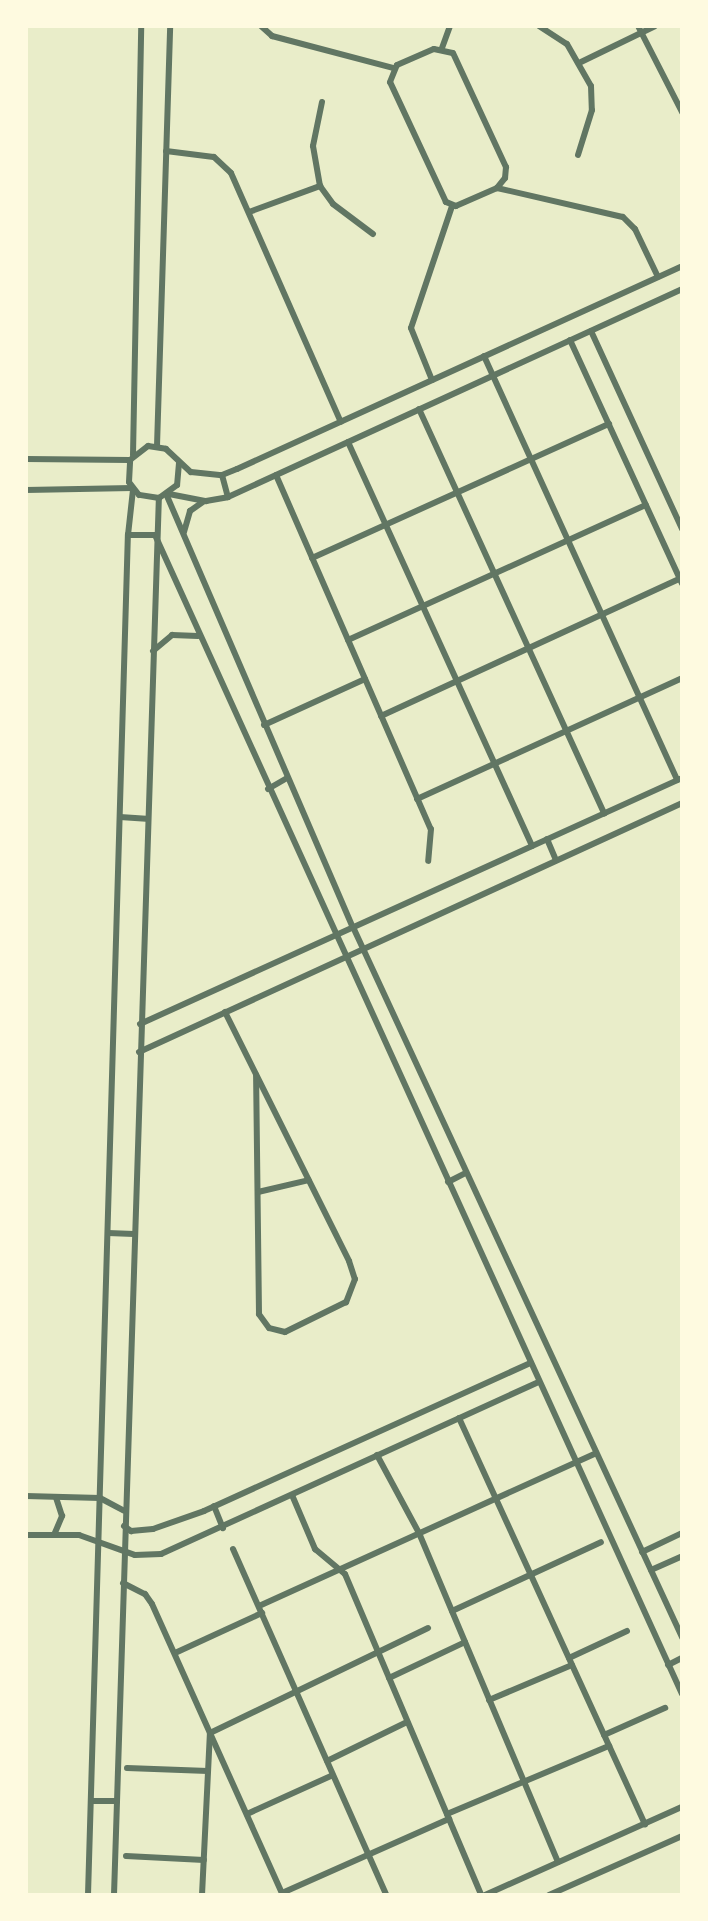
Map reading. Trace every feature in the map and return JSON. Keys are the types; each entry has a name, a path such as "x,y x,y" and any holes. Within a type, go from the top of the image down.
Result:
{"street":[{"path":"88,1895 128,534 133,489 127,475 132,457 142,26"},
{"path":"157,446 170,26"},
{"path":"261,26 272,36 393,68 442,48 453,53 506,167 505,178 497,188 452,205 446,202 390,82 393,68"},
{"path":"442,48 450,26"},
{"path":"540,26 567,44 581,62 591,86 592,110 578,155"},
{"path":"581,62 640,30 655,26"},
{"path":"640,30 682,112"},
{"path":"322,102 313,146 320,186 333,204 373,234"},
{"path":"166,151 205,154 224,164 249,212 341,422"},
{"path":"249,212 320,186"},
{"path":"497,188 623,217 635,229 658,277"},
{"path":"432,380 411,328 452,205"},
{"path":"178,463 191,472 222,475 682,266"},
{"path":"26,490 133,489 145,498 165,496 205,501 228,497 682,289"},
{"path":"591,331 682,528"},
{"path":"381,716 680,581 570,340"},
{"path":"140,1024 680,779 484,356"},
{"path":"419,410 604,814"},
{"path":"312,558 609,424"},
{"path":"348,442 532,846"},
{"path":"26,459 132,457 157,446"},
{"path":"114,1895 155,535 165,496 180,475 174,455 157,446"},
{"path":"222,475 228,497"},
{"path":"276,475 431,829 428,861"},
{"path":"165,496 353,927 682,1637"},
{"path":"184,537 186,519 205,501"},
{"path":"348,640 646,505"},
{"path":"673,509 682,506"},
{"path":"128,534 155,535"},
{"path":"155,535 198,636 682,1694"},
{"path":"152,653 172,635 198,636"},
{"path":"417,799 682,678"},
{"path":"264,725 365,679"},
{"path":"268,789 287,778"},
{"path":"139,1052 682,803"},
{"path":"120,817 146,820"},
{"path":"547,839 556,860"},
{"path":"225,1012 353,1270 354,1287 346,1302 294,1331 276,1332 259,1314 256,1076"},
{"path":"448,1182 466,1173"},
{"path":"258,1192 309,1180"},
{"path":"108,1233 134,1234"},
{"path":"124,1526 131,1531 153,1529 214,1506 531,1363"},
{"path":"26,1535 98,1539 154,1556 223,1528 539,1382"},
{"path":"458,1418 645,1824"},
{"path":"259,1606 596,1453"},
{"path":"377,1455 419,1533 558,1862"},
{"path":"292,1495 316,1549 345,1574 483,1895 682,1807"},
{"path":"26,1496 100,1498 124,1511"},
{"path":"54,1535 62,1516 56,1497"},
{"path":"214,1506 223,1528"},
{"path":"642,1552 682,1533"},
{"path":"452,1611 601,1542"},
{"path":"233,1549 386,1895"},
{"path":"651,1570 682,1556"},
{"path":"123,1583 145,1594 152,1604 283,1894 524,1782 609,1746"},
{"path":"175,1653 262,1613"},
{"path":"210,1733 428,1628"},
{"path":"489,1700 627,1631"},
{"path":"388,1678 465,1642"},
{"path":"668,1664 682,1658"},
{"path":"604,1735 665,1708"},
{"path":"327,1761 407,1721"},
{"path":"202,1895 210,1733"},
{"path":"127,1768 208,1771"},
{"path":"247,1814 333,1774"},
{"path":"91,1801 117,1801"},
{"path":"549,1895 682,1836"},
{"path":"126,1856 204,1860"}]}
